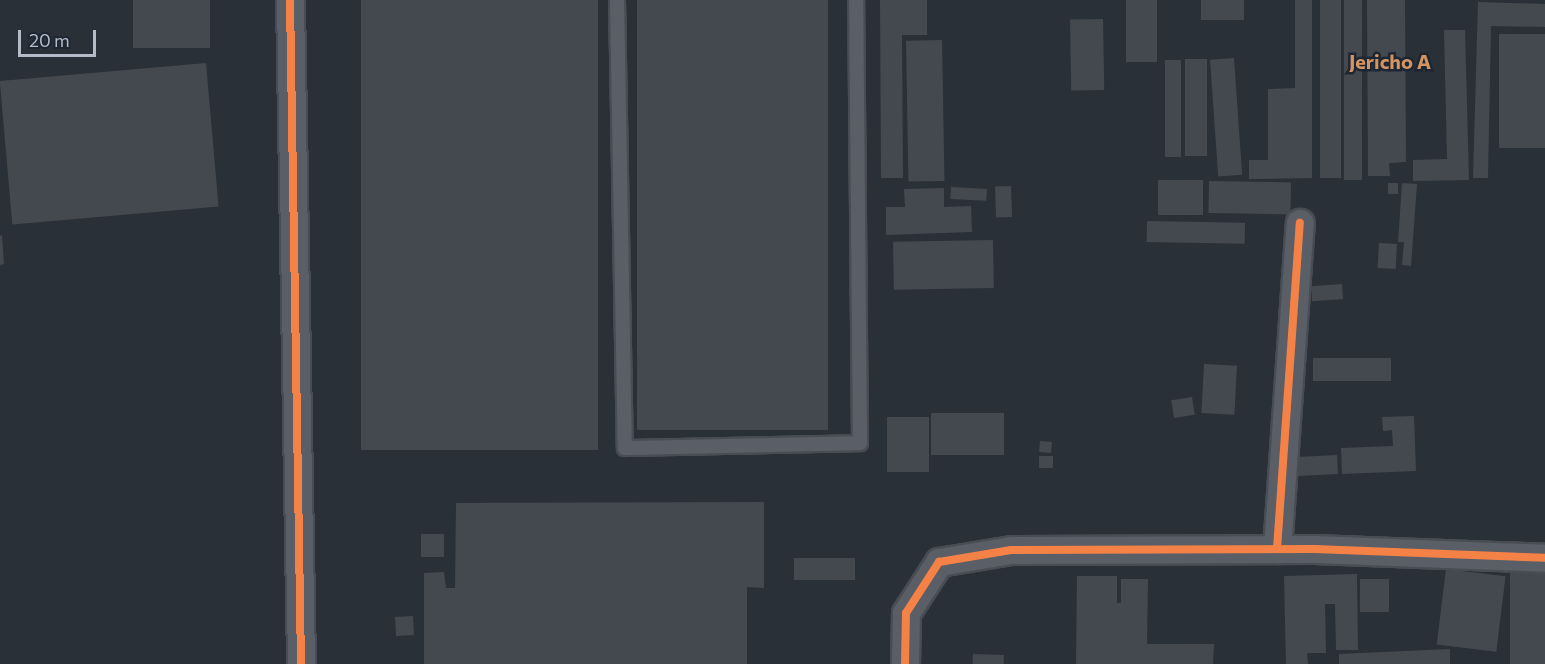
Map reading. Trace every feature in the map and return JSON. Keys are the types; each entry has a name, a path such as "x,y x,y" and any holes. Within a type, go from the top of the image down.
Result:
{"street":[{"path":"290,0 301,664"},
{"path":"1277,549 1300,223"},
{"path":"905,664 906,613 939,562 1011,550 1277,549 1545,558"}],"lane":[{"path":"617,0 625,448 860,443 856,0"}],"building":[{"path":"133,0 210,0 210,48 133,48"},
{"path":"361,0 598,0 598,450 361,450"},
{"path":"637,0 828,0 828,430 637,430"},
{"path":"880,0 927,0 927,35 902,35 903,178 881,178"},
{"path":"1126,0 1157,0 1157,62 1126,62"},
{"path":"1201,0 1244,0 1244,20 1201,20"},
{"path":"1295,0 1312,0 1312,178 1249,179 1249,160 1268,160 1268,89 1295,88"},
{"path":"1320,0 1341,0 1341,178 1320,178"},
{"path":"1344,0 1362,0 1362,180 1344,180"},
{"path":"1367,0 1405,0 1406,162 1389,163 1390,176 1368,176"},
{"path":"1478,2 1545,4 1545,27 1491,26 1488,178 1473,178"},
{"path":"1103,19 1104,90 1071,91 1070,20"},
{"path":"1444,30 1465,30 1469,180 1413,181 1413,160 1447,159"},
{"path":"1499,34 1545,34 1545,148 1499,148"},
{"path":"942,40 944,181 908,182 906,41"},
{"path":"1234,58 1242,175 1218,176 1210,60"},
{"path":"1185,59 1207,59 1207,156 1185,156"},
{"path":"1165,60 1181,60 1181,157 1165,157"},
{"path":"206,63 219,206 12,224 0,81"},
{"path":"1158,180 1203,180 1203,215 1158,215"},
{"path":"1209,181 1291,182 1290,214 1208,213"},
{"path":"1388,183 1398,183 1398,194 1388,194"},
{"path":"1402,183 1417,184 1411,266 1402,265 1404,242 1398,242"},
{"path":"1011,186 1012,217 996,218 995,187"},
{"path":"951,187 987,189 986,201 950,199"},
{"path":"944,188 944,207 971,206 972,232 886,235 886,207 905,207 904,189"},
{"path":"1147,221 1245,223 1245,244 1147,242"},
{"path":"2,235 4,264 0,265 0,236"},
{"path":"993,240 994,288 894,290 893,242"},
{"path":"1379,243 1397,244 1396,269 1378,268"},
{"path":"1342,284 1343,299 1312,301 1311,286"},
{"path":"1313,358 1391,358 1391,381 1313,381"},
{"path":"1204,364 1237,366 1234,415 1201,413"},
{"path":"1192,397 1195,415 1174,418 1171,400"},
{"path":"931,413 1004,413 1004,455 931,455"},
{"path":"1414,416 1416,471 1342,474 1341,448 1393,446 1392,430 1383,431 1382,417"},
{"path":"887,417 929,417 929,472 887,472"},
{"path":"1040,441 1052,442 1051,453 1039,452"},
{"path":"1337,455 1338,474 1298,476 1297,457"},
{"path":"1039,456 1053,456 1053,468 1039,468"},
{"path":"764,502 764,588 747,587 747,664 424,664 424,573 444,572 446,588 455,588 456,503"},
{"path":"421,534 444,534 444,557 421,557"},
{"path":"794,558 855,558 855,580 794,580"},
{"path":"1446,569 1506,576 1496,652 1437,644"},
{"path":"1510,570 1545,570 1545,664 1510,664"},
{"path":"1357,574 1358,650 1336,650 1335,604 1325,604 1326,653 1307,653 1308,664 1286,664 1284,576"},
{"path":"1077,576 1117,576 1117,603 1121,603 1121,579 1148,579 1147,644 1214,644 1213,664 1076,664"},
{"path":"1360,579 1389,579 1389,612 1360,612"},
{"path":"413,616 414,635 396,636 395,617"},
{"path":"1450,649 1450,664 1339,664 1339,654"},
{"path":"973,654 1004,655 1004,664 973,664"}],"cycle path":[{"path":"290,0 301,664"},
{"path":"1277,549 1300,223"},
{"path":"905,664 906,613 939,562 1011,550 1315,549 1545,558"}],"district":[{"name":"Jericho A","path":"1390,61"}]}
